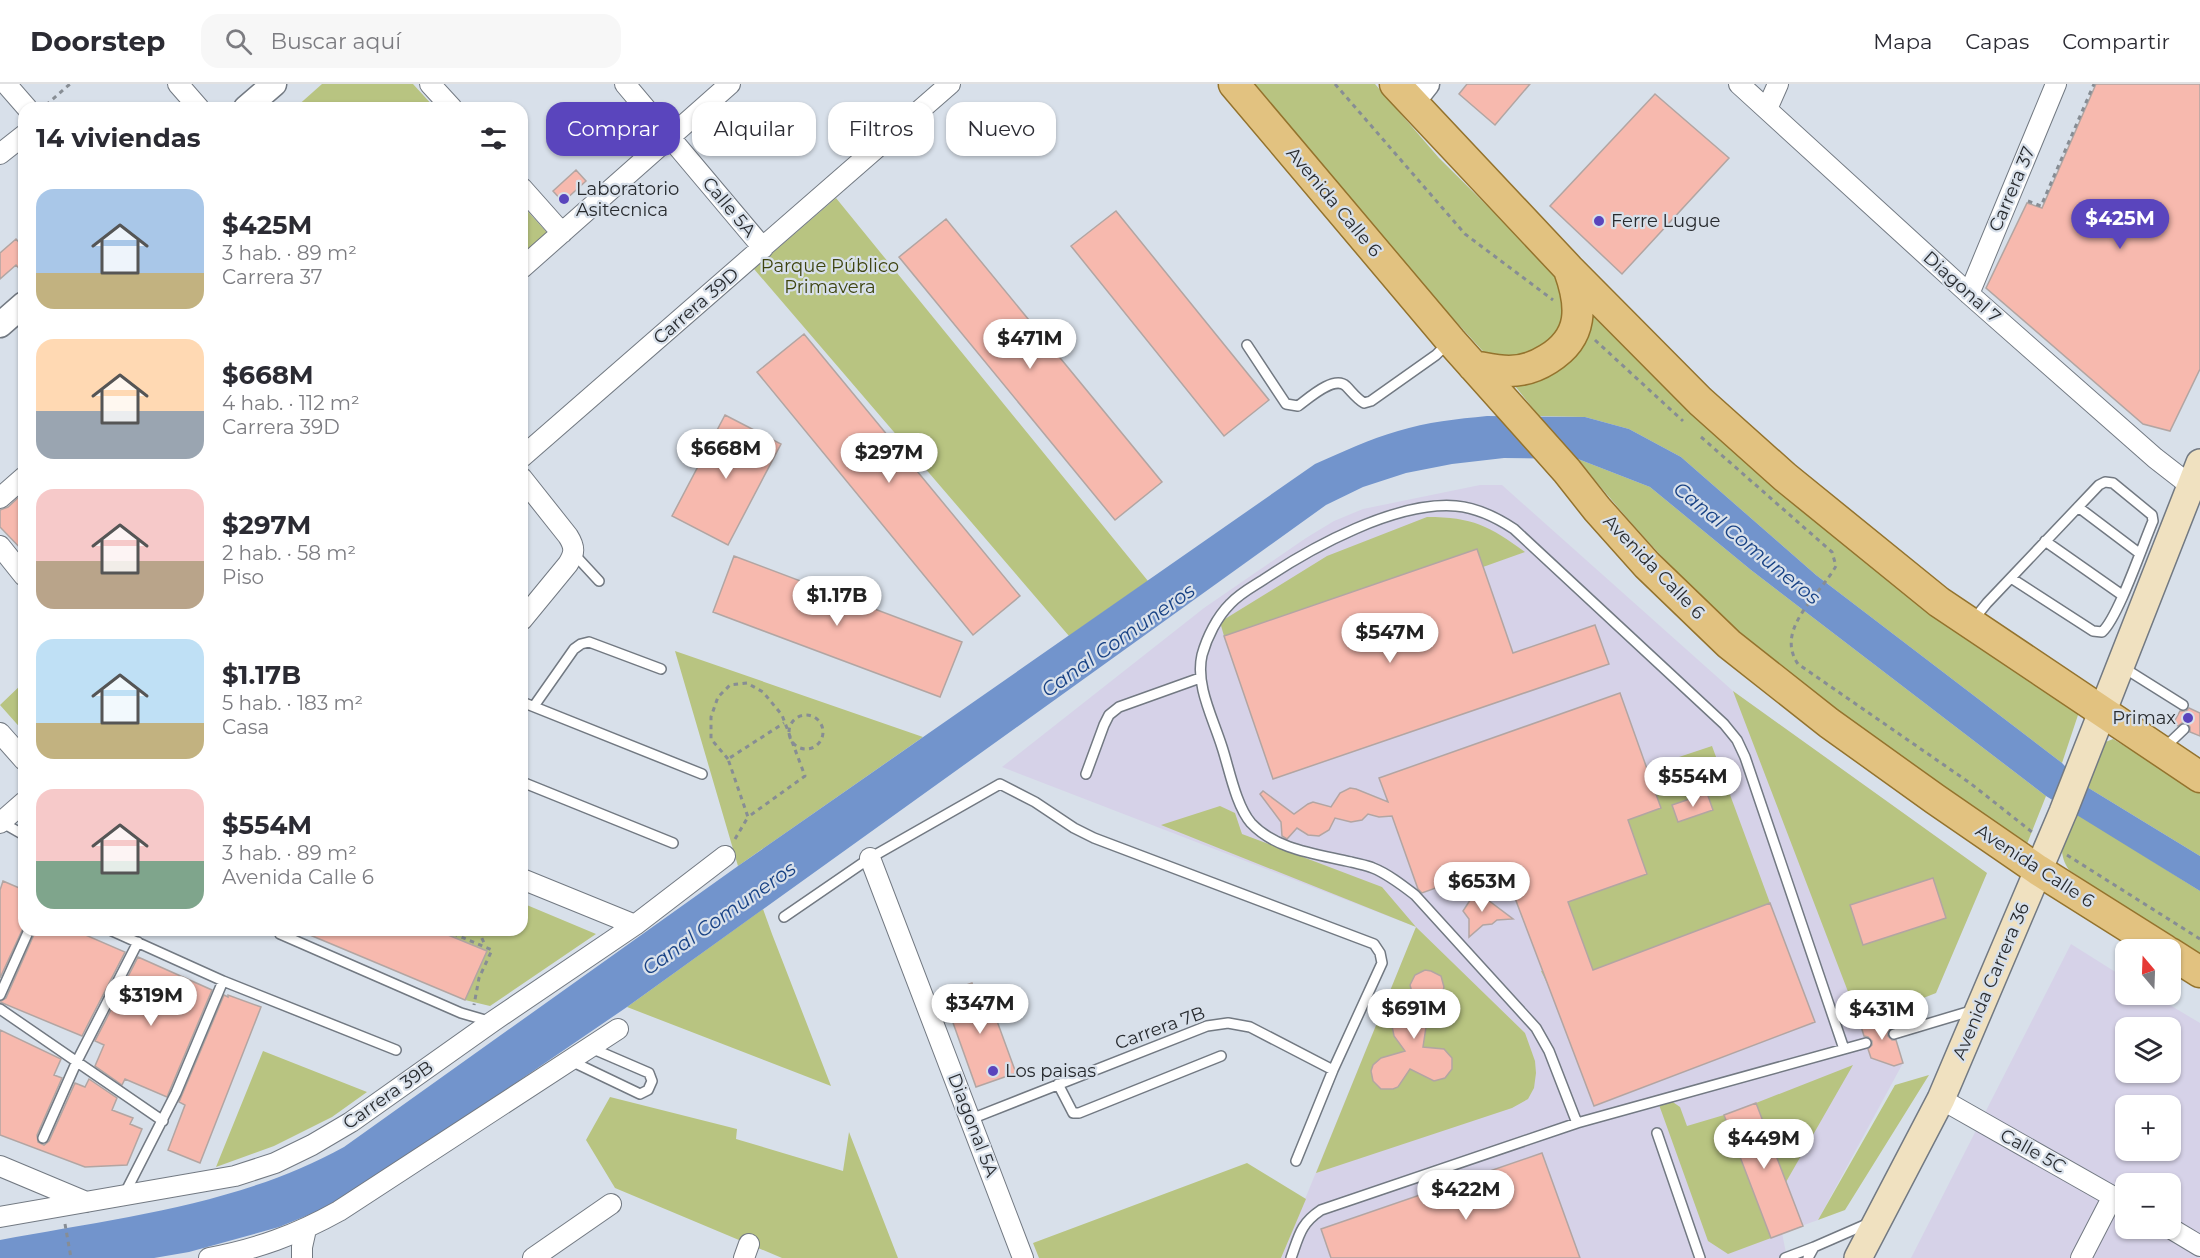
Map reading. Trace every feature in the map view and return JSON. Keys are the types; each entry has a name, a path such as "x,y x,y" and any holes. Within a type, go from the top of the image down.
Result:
{"main road":[{"name":"Avenida Calle 6","path":"1234,84 1450,341 1567,471 1647,565 1730,644 1829,723 2044,857 2151,939"},
{"path":"1411,90 1569,269 1700,401 1785,477 1939,602 2200,777"},
{"path":"1482,375 1524,370 1539,365 1557,353 1570,340 1578,323 1578,300 1569,269"},
{"name":"Avenida Carrera 36","path":"1858,1258 1941,1100 2063,812 2119,665 2197,479"},
{"path":"2181,960 2200,972"}],"street":[{"path":"6,84 22,102"},
{"path":"178,84 194,102"},
{"path":"253,102 274,84"},
{"path":"430,84 446,102"},
{"name":"Calle 5A","path":"625,84 641,102"},
{"path":"680,129 730,84"},
{"name":"Carrera 39D","path":"528,452 950,84"},
{"name":"Diagonal 7","path":"1738,84 1969,294 2197,479"},
{"path":"1767,109 1778,84"},
{"name":"Carrera 37","path":"1969,294 2056,84"},
{"path":"0,154 18,140"},
{"name":"Calle 5A","path":"680,148 763,248"},
{"path":"528,263 649,156"},
{"path":"528,195 562,233"},
{"path":"0,325 18,309"},
{"path":"0,498 18,482"},
{"path":"528,486 571,545 568,564 528,613"},
{"path":"0,546 18,568"},
{"path":"0,733 18,753"},
{"path":"1,823 18,807"},
{"name":"Carrera 39B","path":"0,1217 235,1176 275,1163 312,1145 351,1122 482,1019 635,925 725,856"},
{"name":"Diagonal 5A","path":"870,858 1023,1258"},
{"path":"528,881 635,925"},
{"path":"220,1257 266,1245 306,1229 339,1211 618,1029"},
{"name":"Calle 5C","path":"1941,1100 2115,1198"},
{"path":"0,1166 86,1203"},
{"path":"533,1258 611,1204"},
{"path":"2081,1258 2115,1206"},
{"path":"302,1258 306,1229"},
{"path":"2181,1235 2200,1246"}],"lane":[{"path":"1247,345 1286,404 1292,406 1298,405 1332,383 1339,382 1344,384 1356,399 1364,403 1436,355 1450,341"},
{"path":"1971,624 1987,603 2099,484 2113,483 2152,515 2153,521 2122,595 2107,628 2102,632 2093,631 2011,578"},
{"path":"1577,1123 1549,1051 1536,1028 1414,895 1372,867 1295,849 1268,837 1250,822 1239,800 1200,678 1202,656 1210,634 1230,604 1304,554 1378,521 1432,507 1455,506 1478,510 1496,518 1514,529 1724,724 1737,740 1745,758 1844,1049"},
{"path":"2078,507 2139,553"},
{"path":"2045,541 2122,595"},
{"path":"571,545 599,581"},
{"path":"534,706 574,648 581,644 589,642 661,669"},
{"path":"2119,665 2183,705"},
{"path":"1086,774 1109,715 1119,707 1200,678"},
{"path":"528,704 702,774"},
{"path":"2161,751 2184,729"},
{"path":"528,784 673,843"},
{"path":"784,917 870,858 1000,784 1035,802 1074,828 1094,838 1374,944 1380,953 1382,963 1333,1070 1296,1161"},
{"path":"1,823 18,832"},
{"path":"0,995 26,936"},
{"path":"124,936 223,981 396,1050"},
{"path":"285,936 461,1013 482,1019"},
{"path":"43,1138 77,1061 138,942"},
{"path":"123,1197 163,1121 223,981"},
{"path":"1894,1034 1979,1009"},
{"path":"0,1010 163,1121"},
{"name":"Carrera 7B","path":"971,1119 1207,1026 1227,1023 1250,1027 1333,1070"},
{"path":"1291,1258 1302,1228 1309,1218 1321,1210 1577,1123 1866,1043"},
{"path":"569,1061 640,1094 648,1090 652,1081 649,1073 591,1048"},
{"path":"1058,1084 1073,1113 1079,1113 1221,1056"},
{"path":"1657,1133 1700,1258"},
{"path":"1785,1258 1879,1218"},
{"path":"1808,1258 1814,1247"}],"path":[{"path":"49,102 70,84"},
{"path":"2026,201 2041,206 2094,84"},
{"path":"1829,577 1795,622 1790,642 1791,655 1798,664 1970,783 2044,857 2200,939"},
{"path":"725,856 748,817 805,776 782,715 763,692 747,683 730,685 718,697 711,717 711,739 728,759 748,817"},
{"path":"800,716 816,718 822,727 823,732 819,742 810,748 800,747 790,737 791,724 800,716"},
{"path":"728,759 784,723"},
{"path":"459,936 492,950 475,993 482,1019"},
{"path":"481,936 486,947"},
{"path":"64,1218 71,1258"}],"shaded area":[{"path":"1480,485 1502,485 1733,691 1987,873 1936,993 1883,1014 1903,1063 1818,1220 1782,1233 1787,1258 1281,1258 1416,927 1002,767 1204,608 1334,521 1363,509"},
{"path":"2071,944 2115,972 2115,1005 2170,1005 2200,1023 2200,1258 1911,1258"}],"green space":[{"path":"322,84 413,84 430,102 302,102"},
{"path":"1253,84 1375,84 1439,158 1564,282 1570,315 1544,352 1490,359 1372,229"},
{"name":"Parque Público Primavera","path":"836,198 1148,581 1069,636 754,269"},
{"path":"528,212 551,237 528,257"},
{"path":"1587,306 2079,712 2062,763 1816,575 1681,457 1629,429 1585,417 1539,416 1515,386 1523,384"},
{"path":"1578,459 1650,487 1751,570 2046,796 2027,844 1839,712 1732,625 1671,566"},
{"path":"1427,517 1469,521 1501,536 1525,552 1483,567 1477,549 1224,636 1220,622 1327,556"},
{"path":"675,651 923,737 738,866"},
{"path":"18,688 18,725 0,705"},
{"path":"1733,691 1987,873 1936,993 1860,1023"},
{"path":"2113,739 2200,792 2200,856 2082,784 2103,743"},
{"path":"1712,746 1770,903 1549,987 1541,971 1587,954 1552,858 1646,768"},
{"path":"1220,806 1235,813 1242,834 1382,887 1416,927 1161,825"},
{"path":"2073,811 2200,891 2200,954 2181,943 2181,939 2175,939 2137,916 2069,870 2062,848"},
{"path":"528,906 596,934 490,1006 465,1000 487,951 451,936 528,936"},
{"path":"763,909 772,934 831,1086 627,1007"},
{"path":"1416,927 1525,1033 1535,1061 1534,1088 1528,1099 1512,1108 1316,1173"},
{"path":"263,1051 367,1092 332,1117 274,1146 216,1167"},
{"path":"1853,1065 1786,1182 1756,1103"},
{"path":"1929,1075 1845,1210 1818,1220 1895,1085"},
{"path":"610,1097 737,1129 736,1139 843,1171 849,1132 898,1258 782,1258 615,1188 586,1140"},
{"path":"1667,1098 1680,1107 1687,1126 1724,1115 1771,1238 1728,1254 1708,1241 1658,1102"},
{"path":"1247,1163 1306,1199 1281,1258 1039,1258 1033,1243"}],"water":[{"name":"Canal Comuneros","path":"1487,416 1585,417 1629,429 1681,457 1816,575 2062,763 2082,784 2200,856 2200,891 2046,796 1751,570 1650,487 1578,459 1504,458 1452,464 1406,473 1363,487 1326,505 627,1007 356,1192 279,1227 189,1252 154,1258 0,1258 0,1240 132,1216 220,1196 304,1167 344,1147 738,866 1315,464 1367,442 1409,428 1442,421"}],"building":[{"path":"1467,84 1530,84 1495,125 1459,94"},
{"path":"2096,84 2200,84 2200,369 2170,431 2143,424 1986,288 2027,203 2042,208"},
{"path":"1655,94 1729,158 1622,274 1550,206"},
{"path":"576,170 586,181 563,202 553,191"},
{"path":"1116,211 1269,400 1224,436 1071,246"},
{"path":"946,219 1162,482 1115,520 899,257"},
{"path":"16,239 18,241 18,267 16,265 0,279 0,253"},
{"path":"804,334 1020,596 973,635 757,372"},
{"path":"725,415 781,444 728,545 672,516"},
{"path":"18,498 18,546 0,527 0,510 8,507"},
{"path":"1477,549 1513,653 1595,625 1609,664 1273,779 1224,636"},
{"path":"734,556 962,642 940,697 713,612"},
{"path":"1620,693 1661,808 1628,820 1647,874 1568,902 1593,970 1770,903 1815,1022 1594,1106 1502,864 1422,893 1418,889 1392,816 1379,817 1368,814 1362,820 1351,822 1335,818 1329,830 1319,836 1308,835 1297,828 1287,839 1282,836 1281,822 1260,794 1263,791 1294,814 1313,802 1331,807 1340,793 1350,788 1388,802 1379,778"},
{"name":"Primax","path":"2189,708 2200,713 2200,736 2190,732 2190,727 2186,723 2178,726 2173,724 2180,711 2186,711"},
{"path":"1707,793 1713,810 1678,822 1672,805"},
{"path":"1933,878 1946,918 1863,945 1850,905"},
{"path":"3,881 18,887 19,936 0,978 0,890"},
{"path":"1476,891 1513,919 1497,920 1492,924 1483,925 1469,937 1469,919 1463,911"},
{"path":"33,936 88,936 125,952 82,1036 0,1002 6,998"},
{"path":"312,936 451,936 487,951 465,1000"},
{"path":"138,957 212,990 167,1097 125,1079 122,1085 95,1066 104,1045 95,1041"},
{"path":"1425,970 1441,976 1444,987 1441,998 1418,1010 1426,1027 1423,1047 1444,1049 1452,1058 1452,1069 1445,1078 1434,1081 1410,1069 1398,1087 1381,1089 1373,1081 1371,1071 1373,1065 1381,1058 1405,1051 1394,1036 1393,1020 1401,1012 1416,1008 1410,985 1415,975"},
{"path":"972,983 977,995 986,991 1016,1073 976,1087 947,1006 951,1004 947,992"},
{"path":"224,995 261,1007 200,1163 168,1150 185,1105 179,1102"},
{"path":"1886,1013 1892,1028 1888,1036 1896,1040 1903,1063 1894,1066 1871,1058 1868,1049 1872,1041 1864,1036 1860,1023"},
{"path":"0,1030 61,1059 54,1075 62,1078 37,1135 38,1142 44,1145 49,1141 75,1083 85,1087 89,1079 117,1098 112,1110 133,1118 130,1124 142,1129 127,1165 85,1167 0,1135"},
{"path":"1756,1103 1803,1226 1771,1238 1724,1115"},
{"path":"1542,1153 1580,1258 1331,1258 1321,1229"}],"place":[{"name":"Laboratorio Asitecnica","path":"564,199"},
{"name":"Ferre Lugue","path":"1599,221"},
{"name":"Primax","path":"2188,718"},
{"name":"Los paisas","path":"993,1071"}]}
